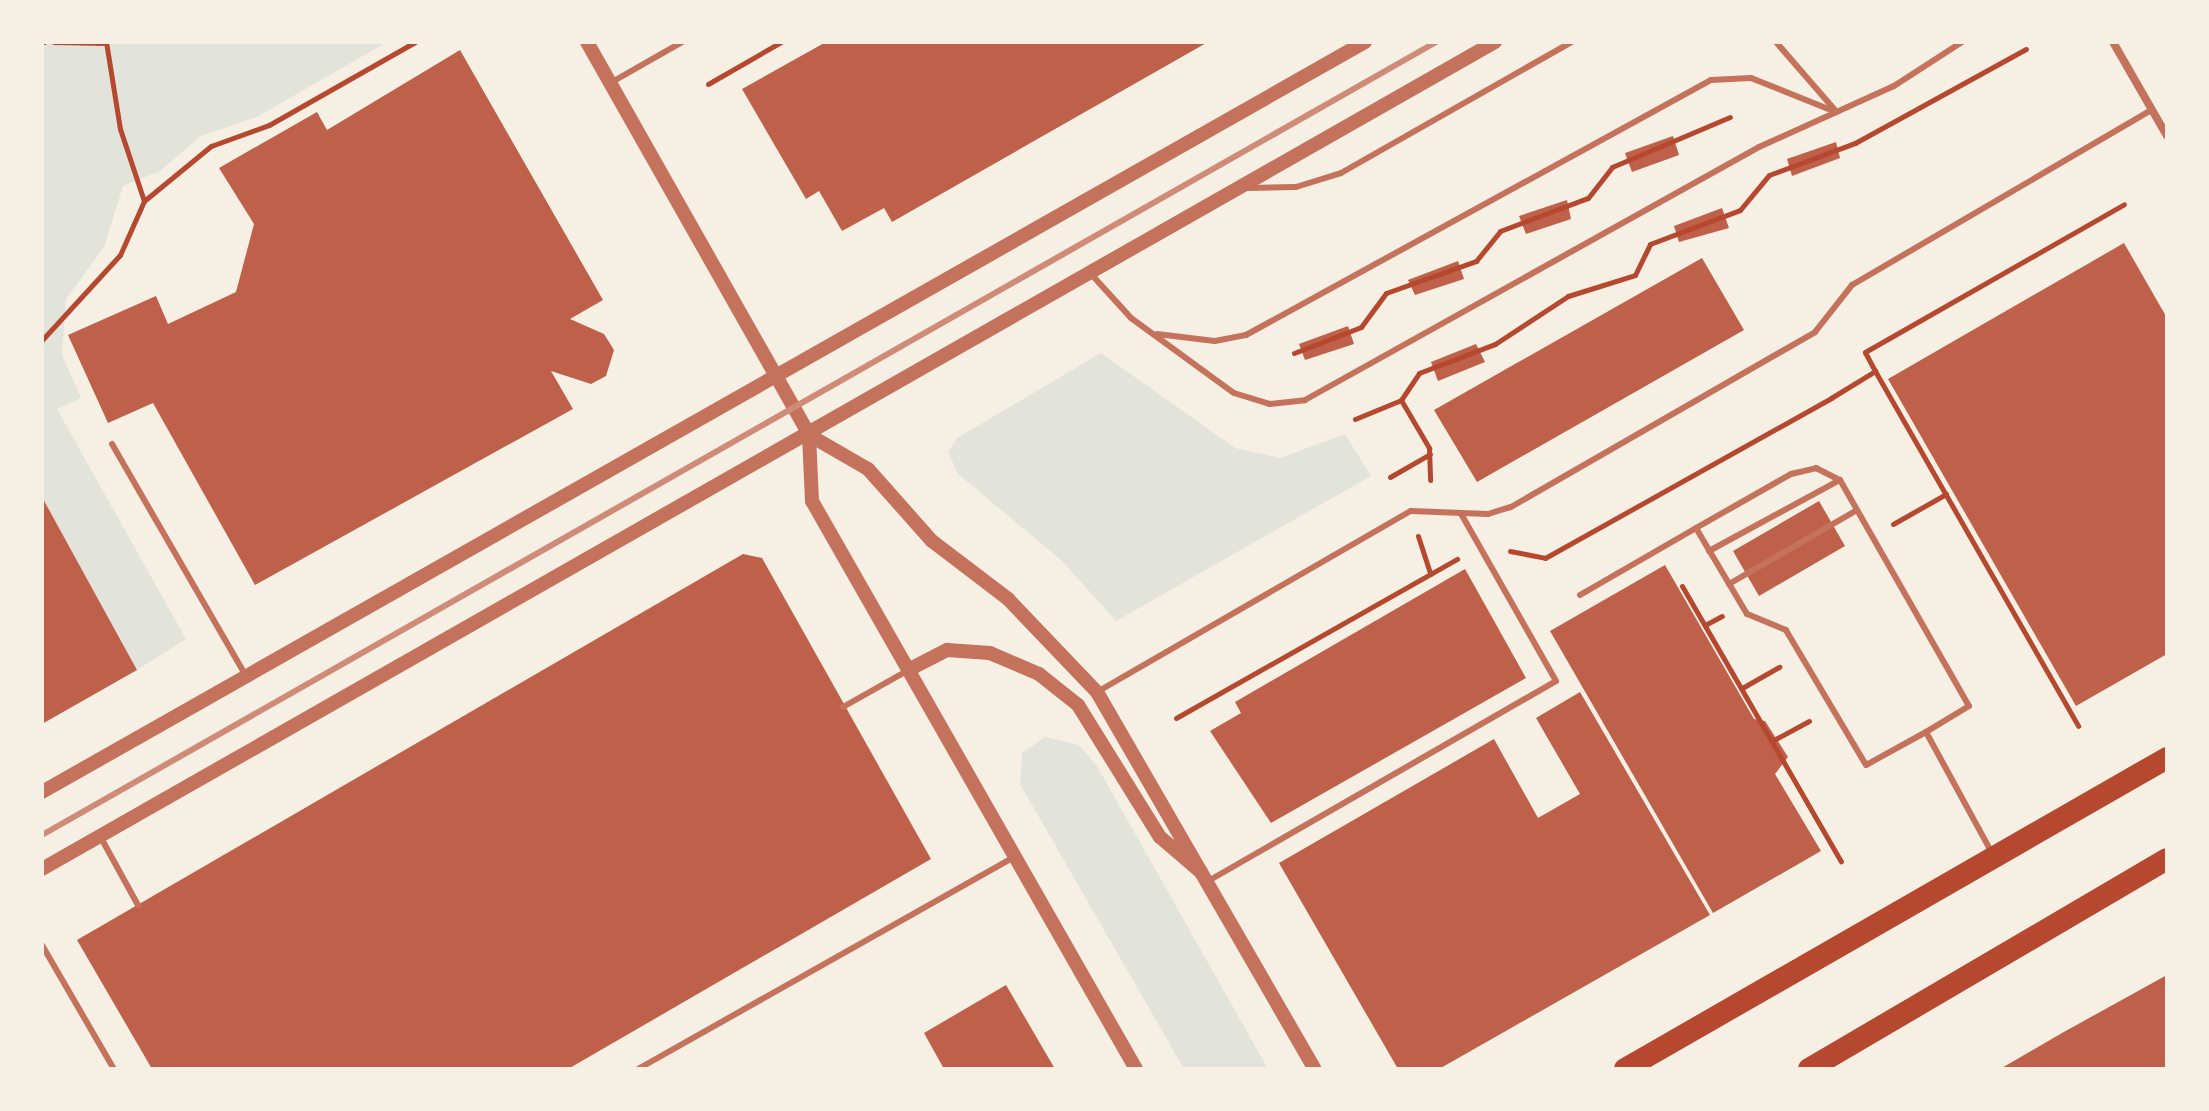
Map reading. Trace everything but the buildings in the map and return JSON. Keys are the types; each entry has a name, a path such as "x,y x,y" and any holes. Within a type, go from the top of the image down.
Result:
{"highway":[{"path":"1625,1069 2167,758"},
{"path":"1809,1069 2167,859"}],"street":[{"path":"587,42 809,435 812,501 1136,1069"},
{"path":"42,792 1365,42"},
{"path":"42,869 1495,42"},
{"path":"2113,42 2167,136"},
{"path":"809,435 868,469 932,541 1019,609 1097,692 1210,880 1315,1069"},
{"path":"910,669 947,650 990,653 1039,674 1078,705 1160,837 1210,880"}],"lane":[{"path":"610,83 682,42"},
{"path":"1236,188 1296,187 1341,173 1572,42"},
{"path":"1776,42 1836,112"},
{"path":"1088,271 1153,333 1234,393 1269,404 1305,400 1759,147 1836,112 1962,42"},
{"path":"1153,333 1215,341 1246,335 1711,80 1751,78 1836,112"},
{"path":"1097,692 1411,511 1461,514 1511,507 1815,332 1852,285 2152,110"},
{"path":"112,444 247,678"},
{"path":"1580,595 1696,528 1791,474 1816,468 1840,480 1969,706 1866,765 1786,630 1747,614 1696,528"},
{"path":"1709,551 1840,480"},
{"path":"1729,584 1857,510"},
{"path":"1210,880 1556,681 1461,514"},
{"path":"843,707 910,669"},
{"path":"1926,732 1994,856"},
{"path":"100,836 138,905"},
{"path":"638,1069 1014,857"},
{"path":"42,945 114,1069"}],"path":[{"path":"54,42 106,43 120,129 144,201"},
{"path":"42,340 120,255 144,201 211,146 269,125 415,42"},
{"path":"708,84 781,42"},
{"path":"1355,419 1401,400 1419,373 1495,344 1515,324 1568,296 1635,275 1650,244 1740,210 1769,175 1855,143 2026,49"},
{"path":"1294,353 1361,327 1386,293 1476,261 1500,231 1588,198 1612,167 1730,117"},
{"path":"2078,726 1865,352 2124,204"},
{"path":"1501,549 1545,558 1875,371"},
{"path":"1401,400 1430,454 1430,480"},
{"path":"1390,477 1430,454"},
{"path":"1888,526 1946,494"},
{"path":"1419,531 1416,546 1430,574"},
{"path":"1176,718 1463,556"},
{"path":"1682,586 1841,861"},
{"path":"1705,625 1727,614"},
{"path":"1742,688 1779,667"},
{"path":"1772,741 1809,721"}],"shaded area":[{"path":"42,42 387,42 257,117 201,136 160,171 123,186 104,247 66,299 62,355 81,398 57,409 186,639 137,670 42,497"},
{"path":"1101,353 1235,448 1280,458 1345,434 1371,476 1116,621 1061,560 958,474 948,452 957,438"},
{"path":"1045,737 1079,745 1097,766 1268,1069 1184,1069 1020,784 1022,753"}],"railway":[{"path":"42,835 1436,42"}]}
